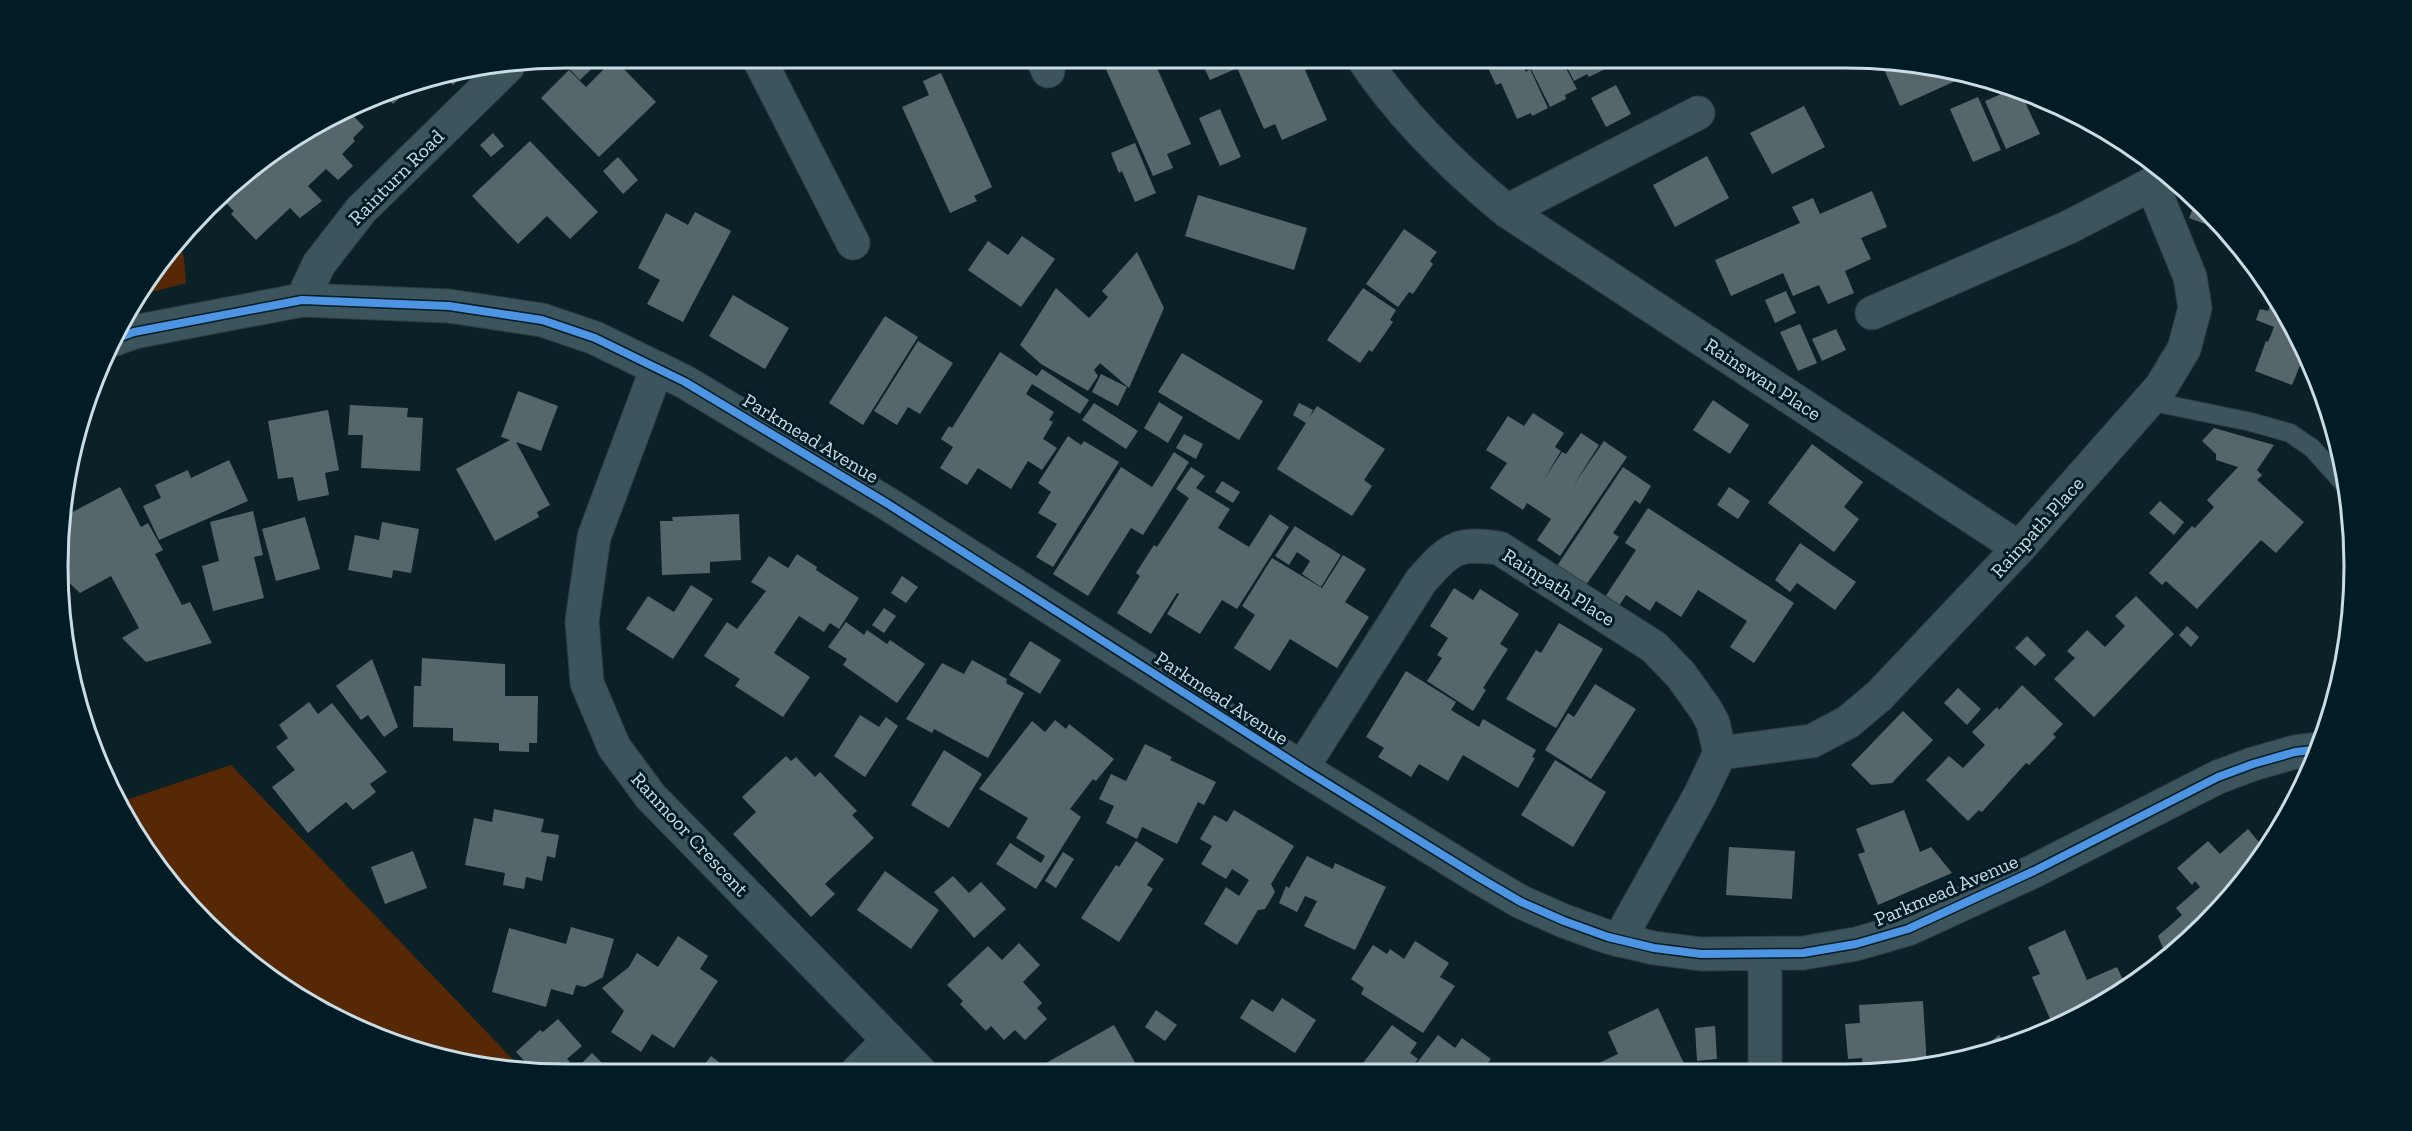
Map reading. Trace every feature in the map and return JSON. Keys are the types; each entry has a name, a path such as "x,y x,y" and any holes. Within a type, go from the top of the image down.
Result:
{"street":[{"path":"764,68 853,243"},
{"name":"Rainswan Place","path":"1370,68 1400,111 1479,188 1507,211 2019,548"},
{"name":"Rainturn Road","path":"302,300 319,264 355,217 502,72"},
{"path":"1507,211 1698,112"},
{"name":"Rainpath Place","path":"1302,768 1420,581 1439,560 1458,547 1472,544 1499,548 1654,647 1681,675 1706,710 1713,723 1720,753 1812,741 1848,722 1879,696 2019,548 2161,387 2184,349 2195,308 2190,277 2159,178 2069,227 1872,313"},
{"name":"Parkmead Avenue","path":"124,336 302,300 449,306 542,320 595,338 657,368 738,413 888,504 1302,768 1521,902 1564,921 1619,940 1701,954 1803,953 1856,944 1908,928 2034,871 2218,777 2253,764 2309,750"},
{"name":"Ranmoor Crescent","path":"657,368 594,537 582,621 587,683 614,747 651,797 912,1064"},
{"path":"1619,940 1699,797 1720,753"},
{"path":"1765,955 1765,1064"},
{"path":"865,1064 889,1040"}],"lane":[{"path":"2149,401 2268,426 2290,433 2312,448 2336,475"}],"shaded area":[{"path":"181,249 186,283 149,293"},
{"path":"231,765 514,1060 468,1054 405,1037 345,1012 289,980 237,940 191,894 151,842 126,800"}],"building":[{"path":"569,68 593,68 580,80"},
{"path":"605,68 623,68 656,102 599,157 541,98 569,70 586,87"},
{"path":"1106,68 1157,68 1191,144 1167,154 1173,168 1153,176"},
{"path":"1204,68 1238,68 1210,80"},
{"path":"1242,68 1309,68 1305,70 1327,120 1282,140 1275,124 1264,129 1238,70"},
{"path":"1488,68 1524,68 1526,72 1530,69 1548,108 1532,116 1531,113 1517,119 1501,83 1496,85"},
{"path":"1566,68 1577,89 1565,95 1566,99 1550,107 1531,69"},
{"path":"1568,68 1607,68 1589,77 1587,74 1574,81"},
{"path":"1884,69 1958,80 1900,106"},
{"path":"941,73 992,187 974,196 977,201 950,213 902,107 929,95 923,81"},
{"path":"460,79 453,85 449,81"},
{"path":"1616,85 1631,114 1606,127 1591,98"},
{"path":"2004,93 2024,100 2040,134 2006,149 1985,101"},
{"path":"402,95 393,104 389,100"},
{"path":"1978,97 2001,150 1973,162 1950,109"},
{"path":"1804,106 1825,147 1772,174 1750,133"},
{"path":"1220,109 1241,157 1220,166 1199,118"},
{"path":"353,115 364,127 353,138 355,141 342,154 353,166 338,180 326,169 308,186 322,201 300,218 290,208 256,240 231,214 234,211 225,202 262,170 289,151"},
{"path":"493,133 504,146 491,157 480,145"},
{"path":"530,141 598,212 570,239 547,216 518,244 472,196"},
{"path":"1135,143 1156,193 1135,202 1122,171 1119,173 1111,153"},
{"path":"1707,156 1729,198 1675,227 1653,185"},
{"path":"618,157 638,180 623,194 603,171"},
{"path":"1872,191 1887,227 1861,238 1871,259 1845,271 1854,293 1828,304 1819,285 1793,296 1783,273 1731,296 1715,260 1800,223 1792,207 1813,198 1820,214"},
{"path":"1198,195 1307,228 1294,270 1185,236"},
{"path":"2193,208 2211,226 2189,218"},
{"path":"695,212 731,231 683,322 647,304 660,280 638,268 666,213 688,225"},
{"path":"1404,229 1437,252 1430,261 1433,264 1413,294 1409,292 1398,307 1366,284"},
{"path":"1022,236 1055,259 1021,307 968,270 988,241 1008,255"},
{"path":"1137,252 1164,308 1129,388 1100,363 1094,370 1098,376 1088,391 1041,364 1020,345 1056,288 1089,318 1108,297 1102,291"},
{"path":"1363,288 1396,310 1390,320 1393,322 1372,352 1369,350 1360,363 1327,340"},
{"path":"1786,291 1796,313 1775,323 1765,300"},
{"path":"733,295 789,328 765,369 709,336"},
{"path":"2271,305 2301,363 2292,385 2255,371 2274,327 2256,320 2260,309 2268,311"},
{"path":"885,316 918,337 863,425 829,403"},
{"path":"1800,324 1817,363 1798,371 1780,332"},
{"path":"1836,329 1846,350 1822,361 1812,339"},
{"path":"918,341 953,363 920,414 908,407 897,425 874,411"},
{"path":"1000,352 1037,376 1042,369 1089,400 1080,414 1032,384 1026,394 1054,412 1049,420 1053,422 1043,439 1057,448 1042,470 1028,461 1011,489 978,468 967,485 940,468 953,447 941,439 949,426 952,428"},
{"path":"1182,353 1263,401 1239,440 1158,392"},
{"path":"1101,374 1127,387 1118,406 1092,392"},
{"path":"518,391 558,406 541,451 516,442 550,505 537,512 539,517 495,541 456,469 510,440 501,437"},
{"path":"1713,400 1749,425 1730,454 1693,430"},
{"path":"1159,402 1183,417 1168,443 1144,428"},
{"path":"1094,403 1138,431 1126,449 1082,420"},
{"path":"1299,403 1313,410 1310,417 1317,406 1385,449 1364,480 1372,486 1352,516 1277,469 1306,423 1293,415"},
{"path":"350,405 408,408 407,417 423,418 420,471 361,468 363,435 348,435"},
{"path":"328,410 339,470 325,473 329,495 298,501 293,477 278,479 268,421"},
{"path":"1533,413 1564,433 1555,447 1561,451 1543,481 1562,452 1566,454 1581,433 1599,445 1573,486 1604,441 1627,457 1560,556 1537,540 1551,519 1527,503 1523,510 1490,488 1507,463 1486,450 1508,416 1524,426"},
{"path":"2214,428 2274,445 2257,470 2262,475 2257,480 2304,522 2276,553 2261,540 2197,609 2166,581 2162,585 2149,573 2192,526 2195,528 2214,507 2207,500 2238,467 2216,460 2216,454 2202,441"},
{"path":"1184,434 1203,444 1196,459 1176,448"},
{"path":"1068,436 1081,445 1084,441 1119,462 1053,567 1036,557 1057,524 1038,513 1051,492 1038,483"},
{"path":"1812,444 1863,482 1844,507 1859,519 1834,552 1768,503"},
{"path":"1174,452 1189,462 1143,535 1131,528 1088,596 1053,574 1121,467 1152,487"},
{"path":"229,460 248,501 159,540 143,506 161,498 155,485 188,470 191,478"},
{"path":"1191,467 1205,476 1196,488 1230,509 1218,528 1249,547 1270,514 1289,527 1237,609 1222,600 1200,634 1167,614 1179,594 1177,593 1151,634 1117,613 1140,576 1136,573 1154,545 1157,547 1189,498 1176,489"},
{"path":"1623,467 1651,486 1640,504 1635,500 1613,533 1619,537 1586,585 1557,566"},
{"path":"1222,481 1240,492 1233,503 1215,492"},
{"path":"120,487 141,527 148,523 163,550 155,554 182,605 190,602 212,643 146,662 122,638 139,628 111,576 80,593 69,582 71,513"},
{"path":"1729,487 1750,501 1738,519 1717,505"},
{"path":"2160,501 2184,522 2174,535 2149,513"},
{"path":"1648,508 1794,603 1754,663 1730,647 1747,621 1698,590 1681,617 1656,601 1650,611 1626,595 1619,606 1605,597 1636,550 1625,543"},
{"path":"253,511 263,555 254,557 264,598 213,611 202,566 219,561 210,522"},
{"path":"739,514 741,560 710,562 710,573 662,575 660,521 673,521 672,517"},
{"path":"305,517 320,569 276,581 262,529"},
{"path":"382,522 419,529 411,573 393,570 392,578 348,570 355,535 379,540"},
{"path":"1295,526 1341,555 1321,587 1302,574 1310,561 1297,552 1289,565 1275,556"},
{"path":"1800,543 1856,582 1835,610 1797,583 1790,592 1775,580"},
{"path":"797,554 817,567 816,570 859,598 839,629 830,623 824,632 799,616 774,653 810,677 783,717 735,686 740,679 704,656 727,622 737,629 766,591 751,582 769,556 788,568"},
{"path":"1343,555 1366,569 1345,602 1369,617 1337,668 1290,639 1270,671 1234,648 1255,615 1242,606 1272,558 1322,588"},
{"path":"902,576 918,587 906,603 891,593"},
{"path":"691,585 713,599 673,659 626,629 648,596 674,612"},
{"path":"1454,588 1473,600 1480,589 1519,614 1500,644 1508,649 1483,688 1486,690 1473,711 1427,681 1442,658 1437,655 1448,638 1430,626"},
{"path":"2136,596 2174,634 2094,717 2054,679 2075,658 2067,651 2087,630 2105,647 2125,626 2115,616"},
{"path":"884,608 896,616 884,633 872,625"},
{"path":"846,622 864,635 867,630 887,644 890,640 925,664 897,703 843,665 847,659 828,647"},
{"path":"1559,623 1603,649 1556,728 1506,699 1536,650 1541,653"},
{"path":"2187,626 2199,637 2191,647 2179,635"},
{"path":"2027,636 2046,655 2035,666 2015,648"},
{"path":"1030,641 1061,660 1040,694 1009,675"},
{"path":"422,658 505,664 505,696 538,696 537,743 529,743 529,752 499,751 499,743 453,741 453,728 413,727 414,686 421,686"},
{"path":"372,659 398,727 384,737 368,715 361,720 336,686"},
{"path":"972,660 1007,679 1006,683 1024,693 988,758 934,729 932,733 906,719 942,663 964,674"},
{"path":"1406,671 1456,702 1451,710 1479,727 1483,719 1536,750 1532,757 1535,758 1518,788 1463,755 1448,781 1419,764 1411,777 1378,757 1384,748 1366,737"},
{"path":"1595,684 1636,709 1591,779 1545,750 1568,713 1574,717"},
{"path":"2022,685 2063,724 2053,734 2056,737 2029,765 2026,763 1982,812 1979,810 1968,821 1926,780 1949,756 1963,768 1985,745 1972,732 1997,707 1999,710"},
{"path":"1958,688 1981,709 1967,725 1944,703"},
{"path":"309,702 318,714 332,703 387,772 370,784 376,792 353,810 346,802 308,833 272,787 295,770 276,747 288,738 279,725"},
{"path":"1903,711 1933,740 1892,783 1871,785 1851,765"},
{"path":"860,715 879,727 886,717 898,726 865,777 834,756"},
{"path":"1055,720 1066,729 1069,724 1114,759 1096,781 1093,779 1070,809 1081,817 1036,889 996,864 1010,843 1041,863 1045,856 1016,838 1028,818 979,789 1032,721 1045,732"},
{"path":"1145,744 1172,757 1170,760 1216,782 1204,805 1198,802 1177,844 1142,827 1137,839 1106,823 1114,806 1099,799 1111,774 1126,781"},
{"path":"944,750 982,774 949,828 911,805"},
{"path":"786,756 791,761 796,757 815,777 820,772 857,811 852,815 874,838 825,884 835,894 811,917 733,834 756,812 742,797"},
{"path":"1555,760 1606,792 1573,847 1521,815"},
{"path":"494,809 544,819 541,832 559,835 555,858 547,856 542,881 526,877 524,889 503,885 505,873 465,865 474,818 492,822"},
{"path":"1234,810 1294,846 1271,884 1275,892 1265,909 1258,910 1237,945 1204,924 1226,887 1239,896 1249,880 1232,869 1226,879 1201,864 1212,846 1200,839 1214,815 1227,822"},
{"path":"1904,810 1920,852 1931,847 1952,873 1878,905 1858,854 1865,852 1856,829"},
{"path":"2248,829 2260,843 2221,894 2199,918 2164,950 2158,936 2182,915 2176,908 2200,887 2195,881 2192,885 2177,868 2208,841 2220,854"},
{"path":"1136,841 1164,859 1147,885 1153,889 1119,942 1081,918 1116,865 1119,867"},
{"path":"1729,847 1795,851 1792,899 1726,895"},
{"path":"413,851 427,888 385,904 371,867"},
{"path":"1063,852 1074,859 1056,888 1045,881"},
{"path":"1307,856 1333,869 1335,863 1386,887 1355,950 1304,926 1317,901 1305,896 1297,912 1279,903 1286,886 1289,888"},
{"path":"885,871 939,910 911,949 857,910"},
{"path":"953,876 969,893 981,882 1006,909 974,938 934,892"},
{"path":"571,927 614,939 603,977 585,987 576,985 573,995 551,989 546,1007 492,992 509,928 566,944"},
{"path":"2065,930 2087,980 2117,967 2123,980 2096,997 2050,1020 2032,977 2040,974 2028,947"},
{"path":"678,936 708,956 700,969 718,981 674,1048 652,1034 641,1052 611,1032 624,1011 602,988 629,967 637,953 658,967"},
{"path":"1415,941 1449,963 1440,977 1455,986 1423,1033 1361,994 1364,988 1351,979 1373,945 1387,954 1390,949 1404,959"},
{"path":"1019,943 1040,965 1023,982 1042,1003 1037,1008 1047,1019 1025,1040 1015,1030 1004,1040 991,1026 986,1031 960,1004 963,1001 947,985 988,946 1002,960"},
{"path":"1282,998 1316,1020 1295,1053 1240,1018 1252,999 1273,1012"},
{"path":"1923,1001 1926,1057 1862,1063 1862,1058 1848,1059 1845,1024 1860,1023 1859,1005"},
{"path":"1658,1008 1684,1064 1599,1064 1618,1054 1608,1032"},
{"path":"1156,1010 1177,1025 1165,1041 1145,1027"},
{"path":"558,1019 582,1046 567,1059 570,1062 568,1064 525,1061 516,1052 540,1030 543,1032"},
{"path":"1114,1025 1136,1064 1044,1064"},
{"path":"1392,1025 1417,1043 1410,1053 1418,1059 1414,1064 1362,1064"},
{"path":"1715,1026 1717,1059 1697,1061 1695,1028"},
{"path":"1438,1035 1455,1048 1462,1038 1491,1059 1487,1064 1416,1064"},
{"path":"1999,1035 2002,1039 1989,1043"},
{"path":"592,1053 603,1064 581,1064"},
{"path":"711,1056 721,1064 705,1064"}],"cycle path":[{"path":"124,336 302,300 449,306 542,320 595,338 685,382 888,504 1302,768 1521,902 1608,937 1654,948 1701,954 1803,953 1856,944 1908,929 2034,871 2218,777 2253,764 2309,750"}]}
